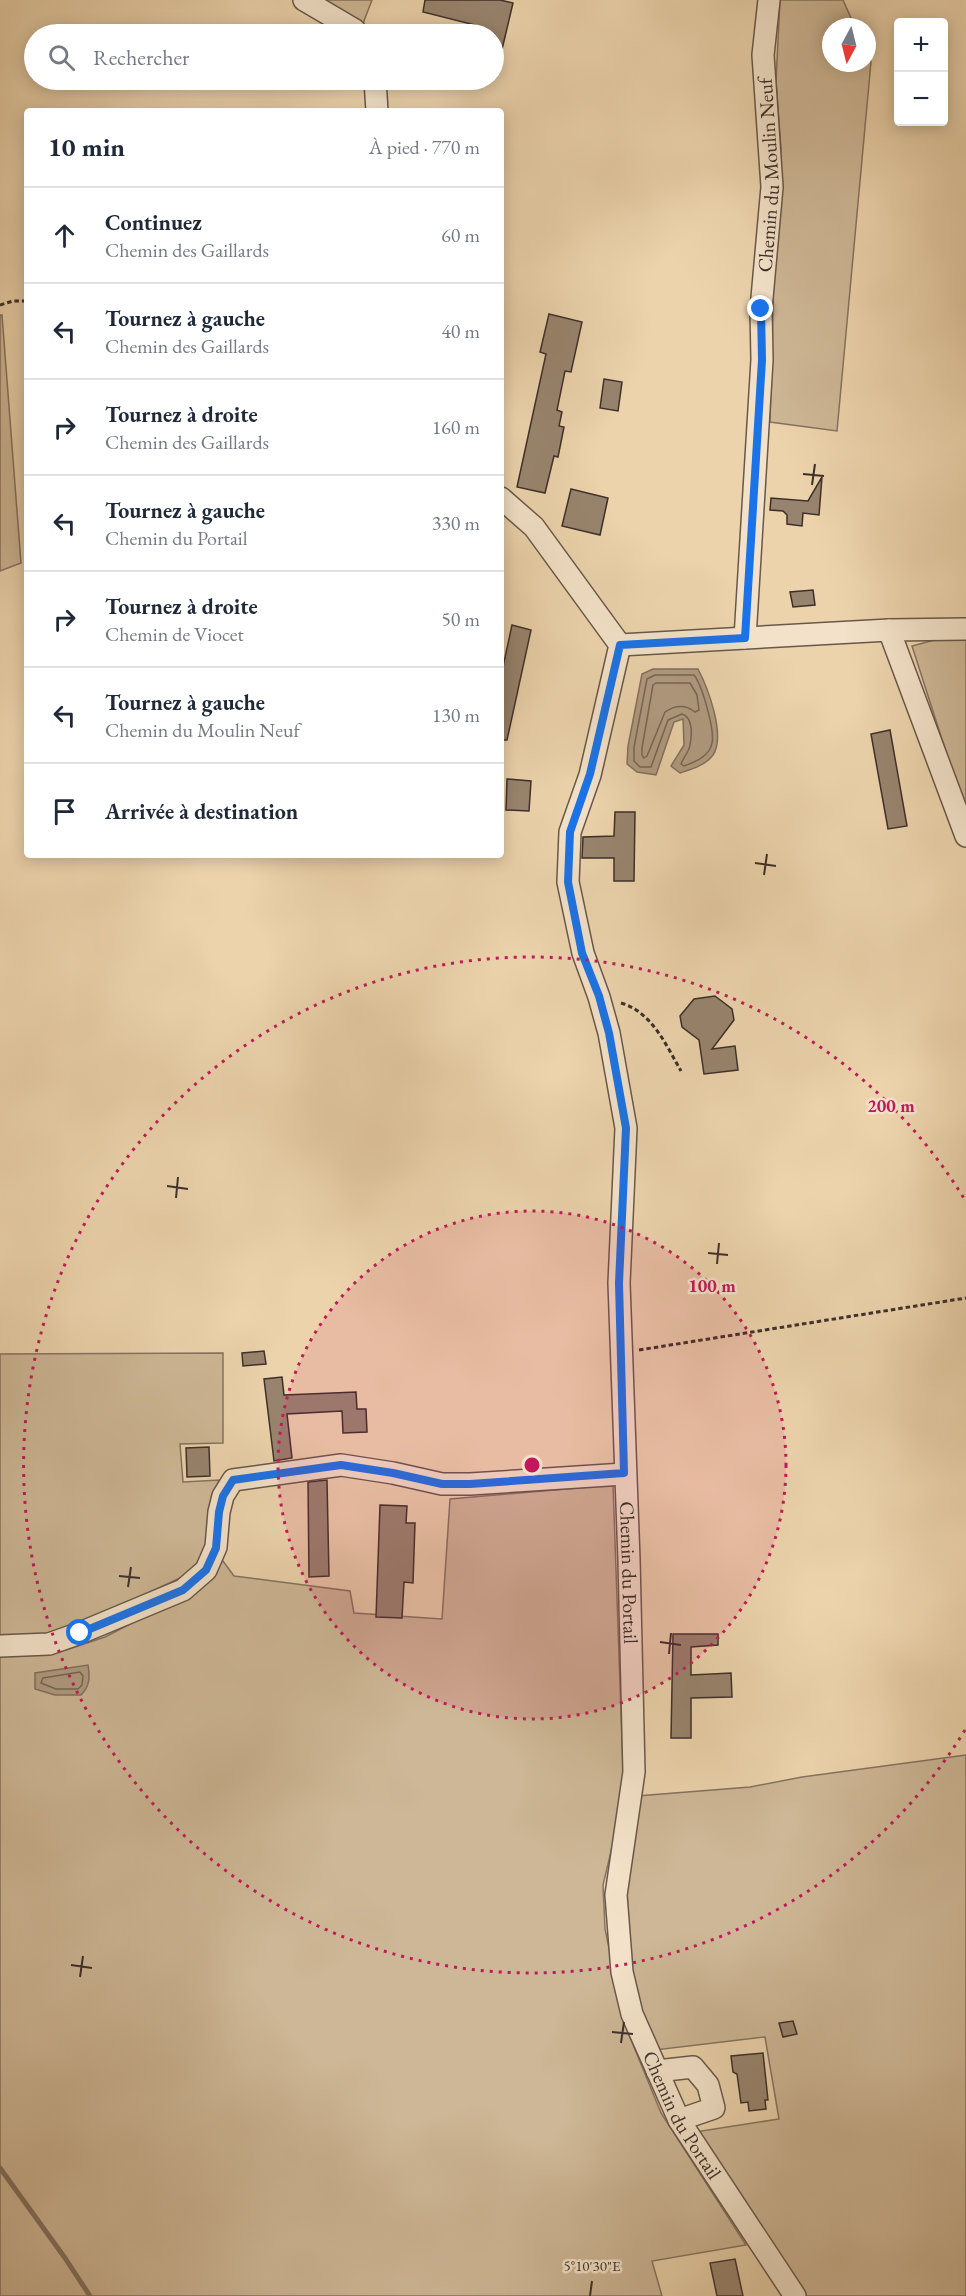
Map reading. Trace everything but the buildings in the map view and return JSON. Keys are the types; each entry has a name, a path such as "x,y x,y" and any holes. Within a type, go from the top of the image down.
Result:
{"street":[{"path":"304,0 345,24"},
{"name":"Chemin du Moulin Neuf","path":"745,638 762,360 761,309 772,187 763,54 769,0"},
{"path":"376,90 377,108"},
{"path":"504,501 534,527 620,645 889,630 966,629"},
{"path":"889,630 966,836"},
{"name":"Chemin du Portail","path":"620,645 590,774 570,832 568,882 582,953 599,996 609,1033 626,1128 619,1283 634,1772 616,1895 622,1972 632,2014 679,2120 795,2296"},
{"path":"0,1646 49,1644 183,1590 206,1570 213,1555 223,1496 233,1480 341,1465 442,1484 624,1473"},
{"path":"657,2071 693,2067 708,2085 714,2108 679,2120"}],"path":[{"path":"0,305 13,301 24,301"},
{"path":"599,996 634,1007 657,1028 681,1071"},
{"path":"622,1353 966,1299"}],"shaded area":[{"path":"322,0 372,0 363,24 359,24"},
{"path":"780,0 843,0 851,18 822,18 822,72 870,72 837,431 770,422 774,266 781,149 776,81"},
{"path":"0,315 2,315 21,563 0,571"},
{"path":"942,638 966,638 966,814 912,646"},
{"path":"223,1353 223,1443 180,1444 183,1482 219,1480 213,1500 208,1539 195,1571 67,1631 18,1638 0,1638 0,1354"},
{"path":"613,1485 624,1797 603,1885 605,1929 625,2025 661,2113 746,2245 652,2261 662,2296 0,2296 0,1655 60,1652 105,1637 196,1590 220,1557 234,1576 350,1591 354,1613 442,1619 450,1499"},
{"path":"966,1755 966,2296 802,2296 695,2132 779,2119 765,2037 655,2050 635,2002 625,1895 637,1796 750,1787 802,1777"}],"water":[{"path":"653,669 698,669 714,712 718,736 713,755 703,764 680,773 671,766 684,745 683,719 674,722 656,775 637,772 627,764 628,746 642,674"},
{"path":"88,1665 89,1681 81,1695 55,1695 35,1689 35,1673"}],"waterway":[{"path":"0,2168 90,2296"}],"route":[{"path":"80,1633 183,1590 206,1570 216,1548 219,1512 223,1496 233,1480 341,1465 442,1484 624,1473 619,1283 626,1128 609,1033 599,996 582,953 568,882 570,832 590,774 620,645 745,638 762,360 761,309"}]}
